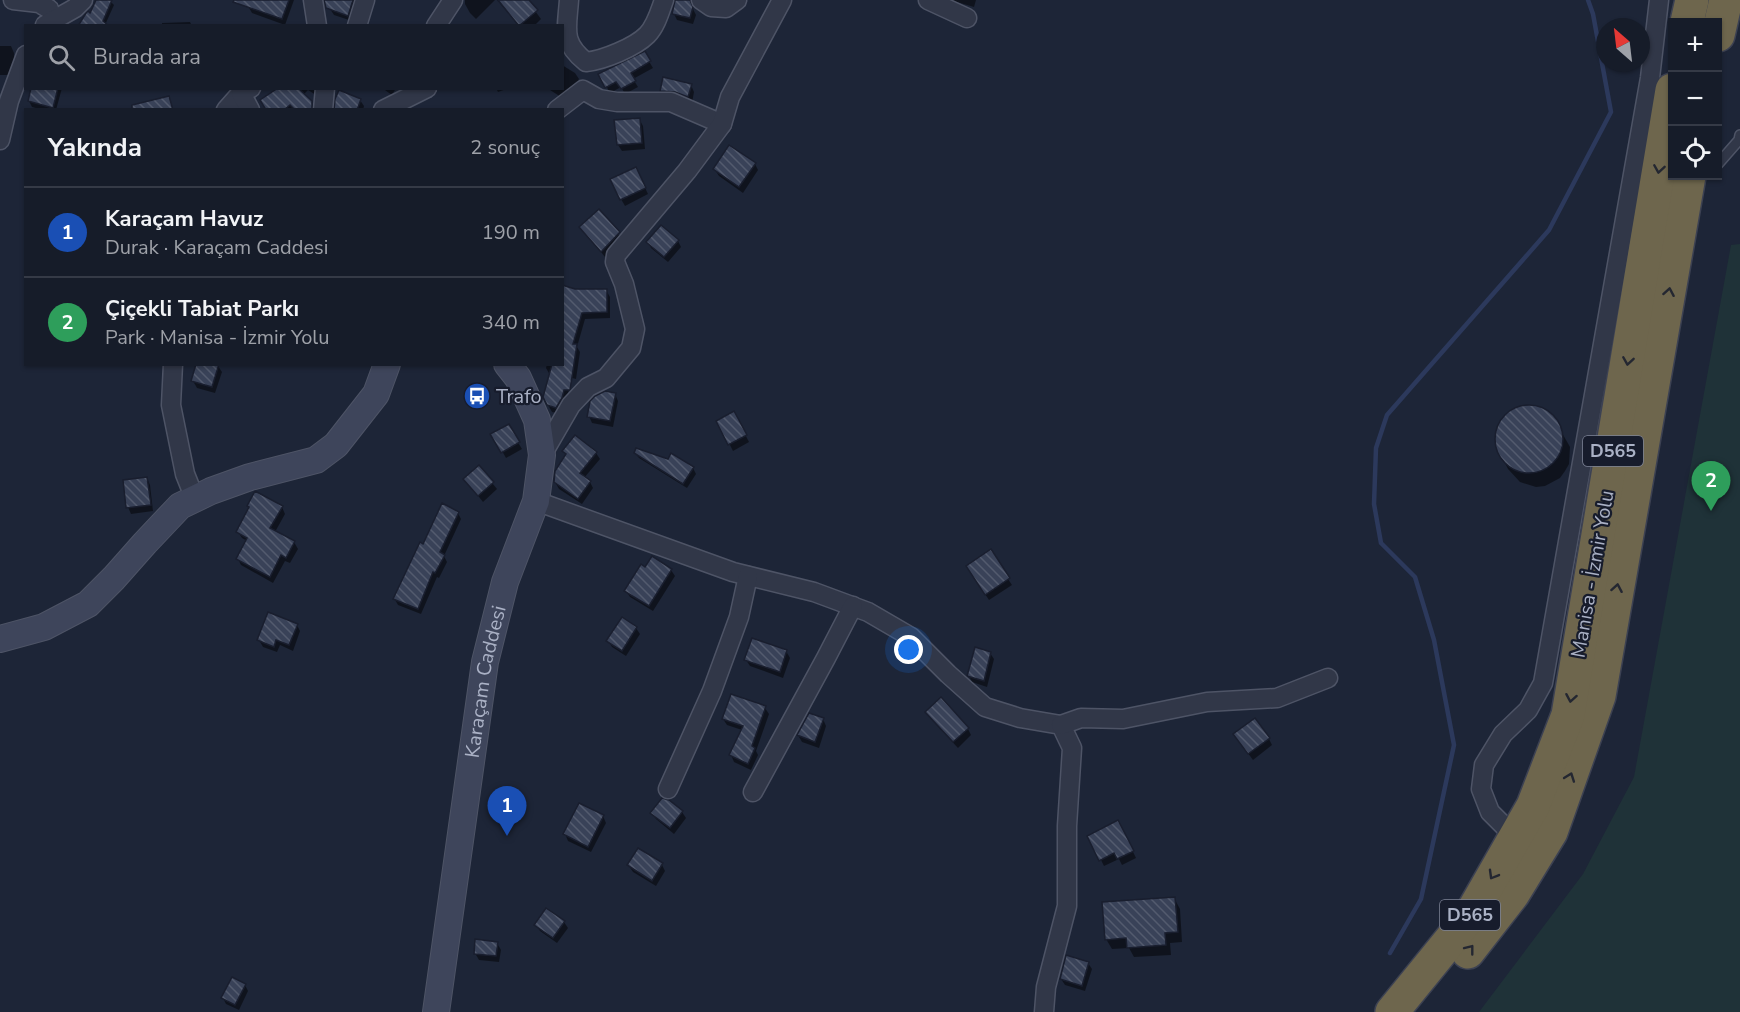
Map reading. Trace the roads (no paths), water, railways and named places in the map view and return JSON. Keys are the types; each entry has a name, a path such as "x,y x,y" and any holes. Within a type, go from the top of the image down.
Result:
{"highway":[{"path":"1688,18 1692,0"},
{"path":"1722,18 1726,0"},
{"name":"Manisa - İzmir Yolu","path":"1392,1012 1470,916 1533,806 1568,715 1668,114"},
{"name":"Manisa - İzmir Yolu","path":"1421,1012 1514,894 1551,832 1599,696 1691,187"}],"street":[{"path":"13,0 39,3 46,15 75,8 83,0"},
{"path":"313,0 317,24"},
{"path":"358,24 365,0"},
{"path":"437,24 453,0"},
{"path":"569,0 564,36 576,54 586,62 621,51 648,34 658,18 664,0"},
{"path":"701,0 711,7 726,8 737,0"},
{"path":"542,455 571,405 588,387 606,378 631,348 635,329 624,284 615,262 616,255 687,171 722,124 730,97 782,0"},
{"path":"928,0 967,18"},
{"path":"1515,837 1490,812 1482,789 1484,765 1503,734 1528,710 1544,683 1650,78 1659,0"},
{"path":"0,140 9,101 24,60"},
{"path":"560,108 583,90 598,60"},
{"path":"323,108 326,90"},
{"path":"387,108 423,90"},
{"path":"583,90 599,99 617,102 671,102 722,124"},
{"path":"229,108 248,97"},
{"path":"173,366 171,405 185,474 195,499"},
{"path":"0,639 44,627 88,604 180,506 250,477 316,460 336,445 376,394 386,366"},
{"name":"Karaçam Caddesi","path":"436,1012 485,662 505,582 536,501 542,455 537,420 518,378 509,366"},
{"path":"536,501 723,568 814,592 868,612 911,637 985,707 1020,718 1061,725 1081,718 1123,719 1207,702 1277,698 1328,678"},
{"path":"668,789 712,691 739,617 748,576"},
{"path":"753,792 853,606"},
{"path":"1044,1012 1046,987 1067,906 1067,826 1072,748 1061,725"}],"lane":[{"path":"1722,159 1739,140 1740,135"}],"waterway":[{"path":"1390,953 1421,899 1454,745 1434,640 1415,577 1381,543 1374,504 1376,448 1387,415 1549,230 1611,112 1593,14 1588,0"}],"place":[{"name":"Trafo","path":"477,396"},
{"name":"Çiçekli Tabiat Parkı","path":"1711,511"},
{"name":"Karaçam Havuz","path":"507,836"}]}
